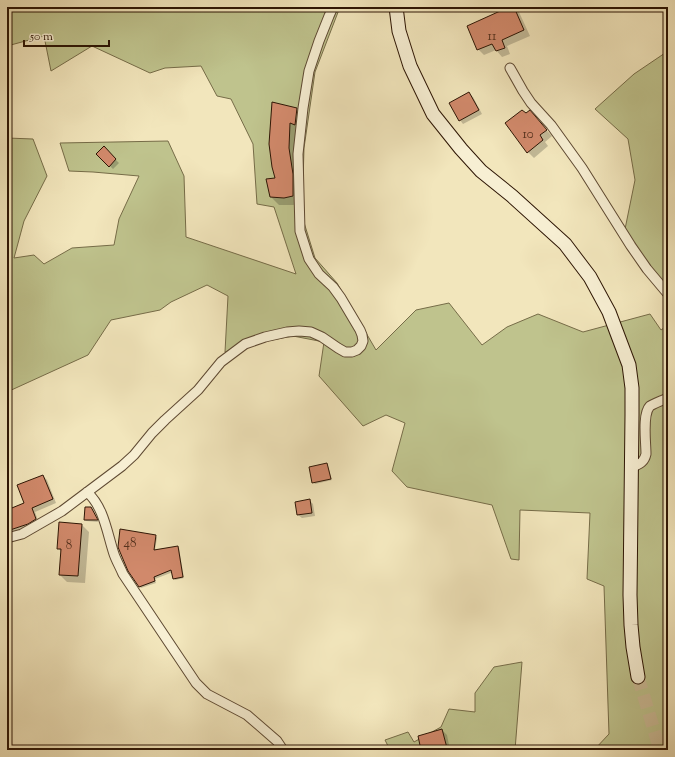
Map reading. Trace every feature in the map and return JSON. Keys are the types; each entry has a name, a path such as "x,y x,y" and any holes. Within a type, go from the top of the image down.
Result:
{"main road":[{"path":"396,7 399,30 410,66 433,114 461,149 482,171 512,196 564,244 590,276 606,305 629,365 632,388 630,595 633,647 638,677"}],"street":[{"path":"7,538 22,534 62,510 122,466 134,455 165,420 198,390 221,362 245,344 266,337 299,331 311,332 322,337 345,352 352,352 361,346 363,340 360,330 342,298 319,274 309,259 300,231 298,154 303,108 309,71 321,35 334,7"},
{"path":"510,68 531,103 551,125 585,173 647,269 668,294"},
{"path":"632,468 642,463 645,459 645,417 647,411 651,406 668,398"},
{"path":"87,492 94,499 105,523 114,555 123,574 196,684 207,694 247,714 277,741 283,750"}],"green space":[{"path":"7,7 340,7 315,72 304,148 302,216 315,258 337,283 376,350 416,310 449,303 482,345 507,327 538,314 583,332 650,314 661,330 668,325 668,750 594,750 609,734 604,586 587,579 590,513 520,510 519,560 511,559 492,505 407,487 392,471 405,423 386,415 363,426 319,376 324,342 293,336 251,344 225,352 228,296 207,285 171,302 160,310 111,320 88,355 7,392 7,138 33,139 47,176 24,221 14,258 34,255 44,264 72,248 114,245 119,219 139,176 69,171 60,143 168,141 184,176 186,237 296,274 274,207 257,204 253,144 231,99 217,96 201,66 165,68 150,73 92,46 51,71 44,36 7,46"},
{"path":"668,51 668,299 623,239 635,180 628,139 595,109 634,74"},
{"path":"522,662 515,750 390,750 385,740 408,732 414,742 441,727 449,709 475,712 475,693 494,667"}],"building":[{"path":"509,7 514,7 524,30 502,40 505,48 496,51 492,44 477,50 467,26"},
{"path":"469,92 479,110 459,121 449,103"},
{"path":"272,102 297,108 295,125 290,123 289,148 293,174 293,196 284,198 270,197 266,179 275,178 269,144"},
{"path":"522,110 526,113 530,110 547,130 540,135 543,140 527,153 505,123"},
{"path":"104,146 116,159 109,167 96,154"},
{"path":"327,463 331,479 312,483 309,467"},
{"path":"43,475 53,499 32,508 36,519 28,524 10,530 7,522 7,510 24,503 17,485"},
{"path":"310,499 312,513 297,515 295,502"},
{"path":"85,507 91,507 98,520 84,520"},
{"path":"59,522 82,524 78,576 59,575 61,549 57,549"},
{"path":"120,529 156,535 154,550 178,546 183,577 173,579 171,570 154,577 155,581 139,587 128,571 118,547"},
{"path":"442,729 447,748 437,750 421,750 418,736"}],"tunnel":[{"path":"638,677 660,750"}]}
